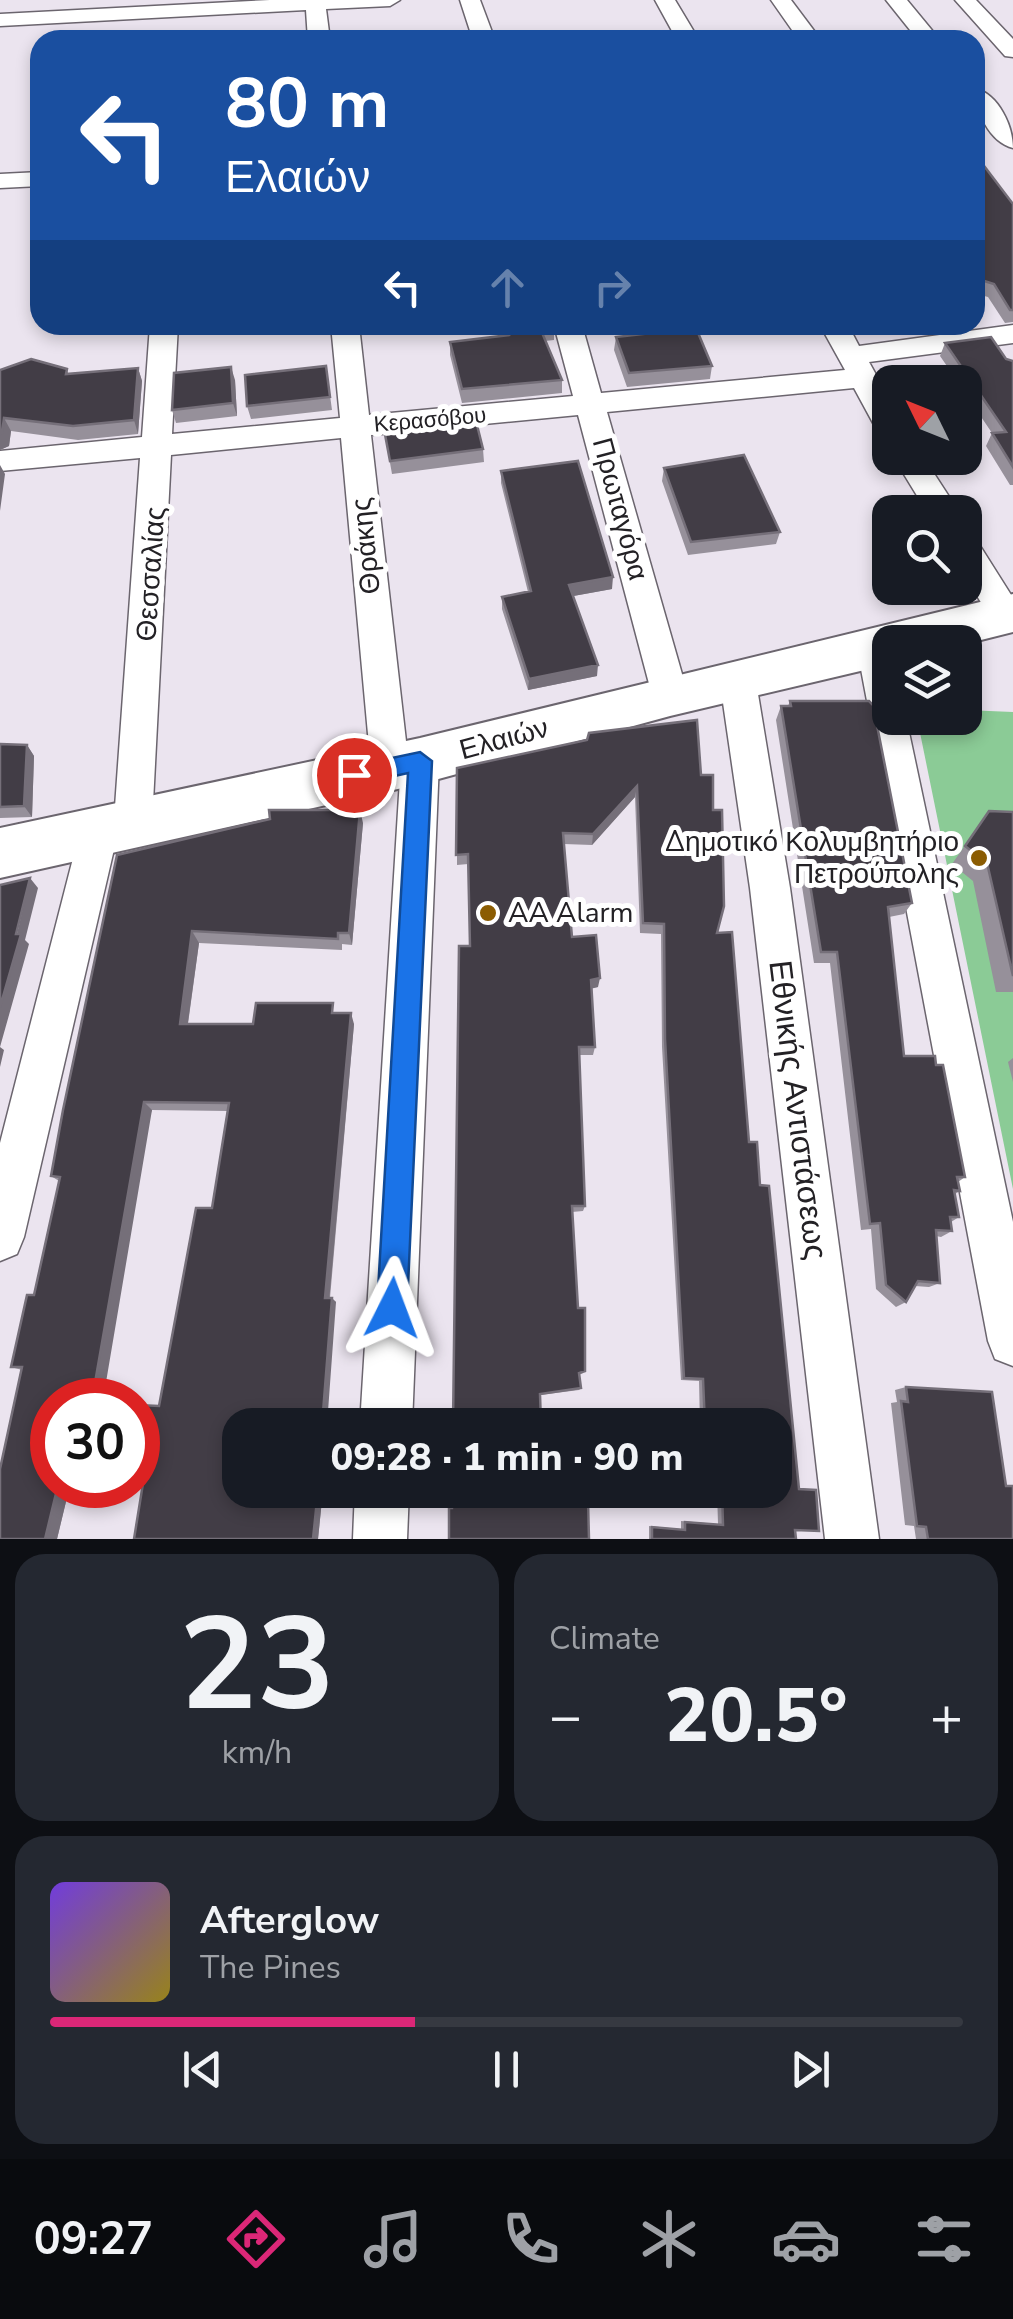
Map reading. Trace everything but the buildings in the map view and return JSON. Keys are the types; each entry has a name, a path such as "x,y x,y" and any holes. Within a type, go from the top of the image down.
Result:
{"street":[{"path":"0,20 73,20 179,6 390,0"},
{"path":"470,0 480,30"},
{"path":"665,0 682,30"},
{"path":"781,0 802,30"},
{"path":"896,0 921,30"},
{"path":"965,0 1013,51"},
{"path":"315,2 318,30"},
{"path":"988,108 1013,141"},
{"path":"0,182 30,180"},
{"path":"985,316 1003,335 1013,364"},
{"name":"Θεσσαλίας","path":"0,1237 116,826 160,446 164,335"},
{"name":"Θράκης","path":"347,335 354,427 405,764 386,1408"},
{"name":"Πρωταγόρα","path":"571,335 670,695"},
{"path":"839,335 872,396"},
{"name":"Κερασόβου","path":"0,461 592,404 855,367 1003,335"},
{"path":"982,574 1009,614"},
{"name":"Ελαιών","path":"965,625 1009,614"},
{"name":"Ελαιών","path":"0,853 405,764 670,695 872,648"},
{"name":"Εθνικής Αντιστάσεως","path":"738,682 770,888 852,1539"},
{"path":"902,735 1013,1341"},
{"path":"380,1539 381,1508"}],"green space":[{"name":"Δημοτικό Κολυμβητήριο Πετρούπολης","path":"982,711 1013,712 1013,1189 920,735 982,735"}],"place":[{"name":"Δημοτικό Κολυμβητήριο Πετρούπολης","path":"979,858"},
{"name":"AA Alarm","path":"488,913"}],"route":[{"path":"354,775 420,761 392,1308"}]}
